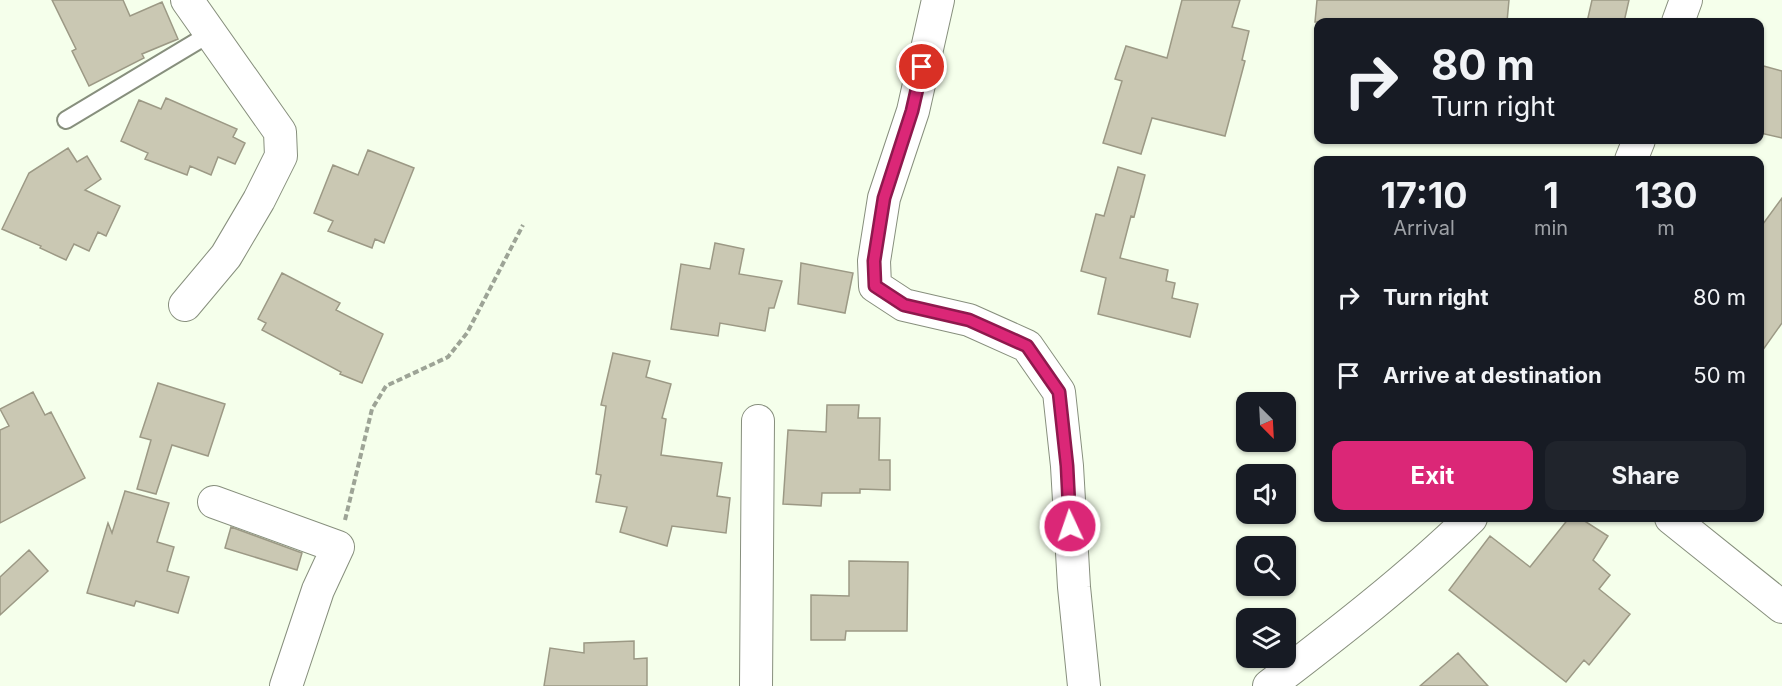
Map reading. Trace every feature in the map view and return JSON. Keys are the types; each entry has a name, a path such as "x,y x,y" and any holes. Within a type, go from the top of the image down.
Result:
{"street":[{"path":"185,305 226,256 259,200 281,156 280,132 187,0"},
{"path":"938,0 912,111 884,198 874,261 875,286 904,305 969,320 1027,346 1059,392 1084,686"},
{"path":"1679,18 1686,0"},
{"path":"756,686 758,421"},
{"path":"214,502 338,547 318,591 286,686"},
{"path":"1269,686 1372,605 1439,549 1467,522"},
{"path":"1676,522 1782,606"}],"lane":[{"path":"66,120 211,33"}],"path":[{"path":"338,547 372,409 387,386 448,357 467,333 523,225"}],"building":[{"path":"52,0 123,0 130,16 162,2 178,39 142,54 144,58 89,86 72,51 76,49"},
{"path":"1182,0 1240,0 1232,27 1249,31 1242,60 1245,61 1225,136 1152,118 1141,154 1103,143 1122,81 1115,79 1126,46 1167,58"},
{"path":"1317,0 1509,0 1507,18 1315,18"},
{"path":"1592,0 1629,0 1625,18 1588,18"},
{"path":"1764,66 1782,71 1782,138 1764,134"},
{"path":"166,98 237,129 233,137 245,143 235,164 218,157 211,175 190,166 187,175 145,159 148,153 121,141 139,100 161,109"},
{"path":"68,148 77,162 87,156 101,179 85,190 120,206 106,236 98,232 89,251 74,244 66,260 2,229 29,173"},
{"path":"368,150 414,168 384,243 375,239 372,248 328,231 333,221 314,213 333,165 358,175"},
{"path":"1118,167 1145,175 1120,258 1168,270 1166,281 1175,283 1172,298 1198,304 1190,337 1098,314 1106,278 1081,271 1096,214 1104,216"},
{"path":"1782,198 1782,323 1764,348 1764,223"},
{"path":"715,243 744,249 739,274 782,281 774,308 769,308 765,331 720,323 718,336 671,329 681,264 710,269"},
{"path":"801,263 853,273 845,313 798,304"},
{"path":"282,273 340,303 336,310 383,334 362,383 340,374 341,372 262,330 266,323 258,319"},
{"path":"613,353 650,361 646,377 671,384 662,418 666,419 661,455 722,463 717,496 730,498 726,533 672,526 667,546 620,532 627,507 596,502 601,475 596,474 606,406 601,405"},
{"path":"158,383 225,404 208,456 172,445 156,494 137,489 151,440 140,437"},
{"path":"33,392 45,415 51,412 85,478 0,523 0,430 9,426 0,409"},
{"path":"827,405 859,405 858,418 880,418 879,460 890,460 890,490 860,489 860,493 822,493 821,506 783,504 788,430 826,432"},
{"path":"125,491 169,503 157,542 174,547 167,571 189,577 178,613 136,601 134,606 87,593 108,523 112,533"},
{"path":"1566,522 1586,522 1608,536 1593,560 1610,575 1599,589 1630,614 1589,665 1584,660 1566,682 1449,590 1490,536 1530,567"},
{"path":"231,527 302,553 297,570 225,548"},
{"path":"29,550 48,571 0,615 0,577"},
{"path":"849,561 908,562 907,631 846,631 845,640 811,640 811,595 849,596"},
{"path":"634,641 634,659 647,658 647,686 544,686 550,648 584,653 584,643"},
{"path":"1458,653 1488,686 1420,686"}],"route":[{"path":"922,67 912,111 884,198 874,261 875,286 904,305 969,320 1027,346 1059,392 1067,466 1070,526"}]}
